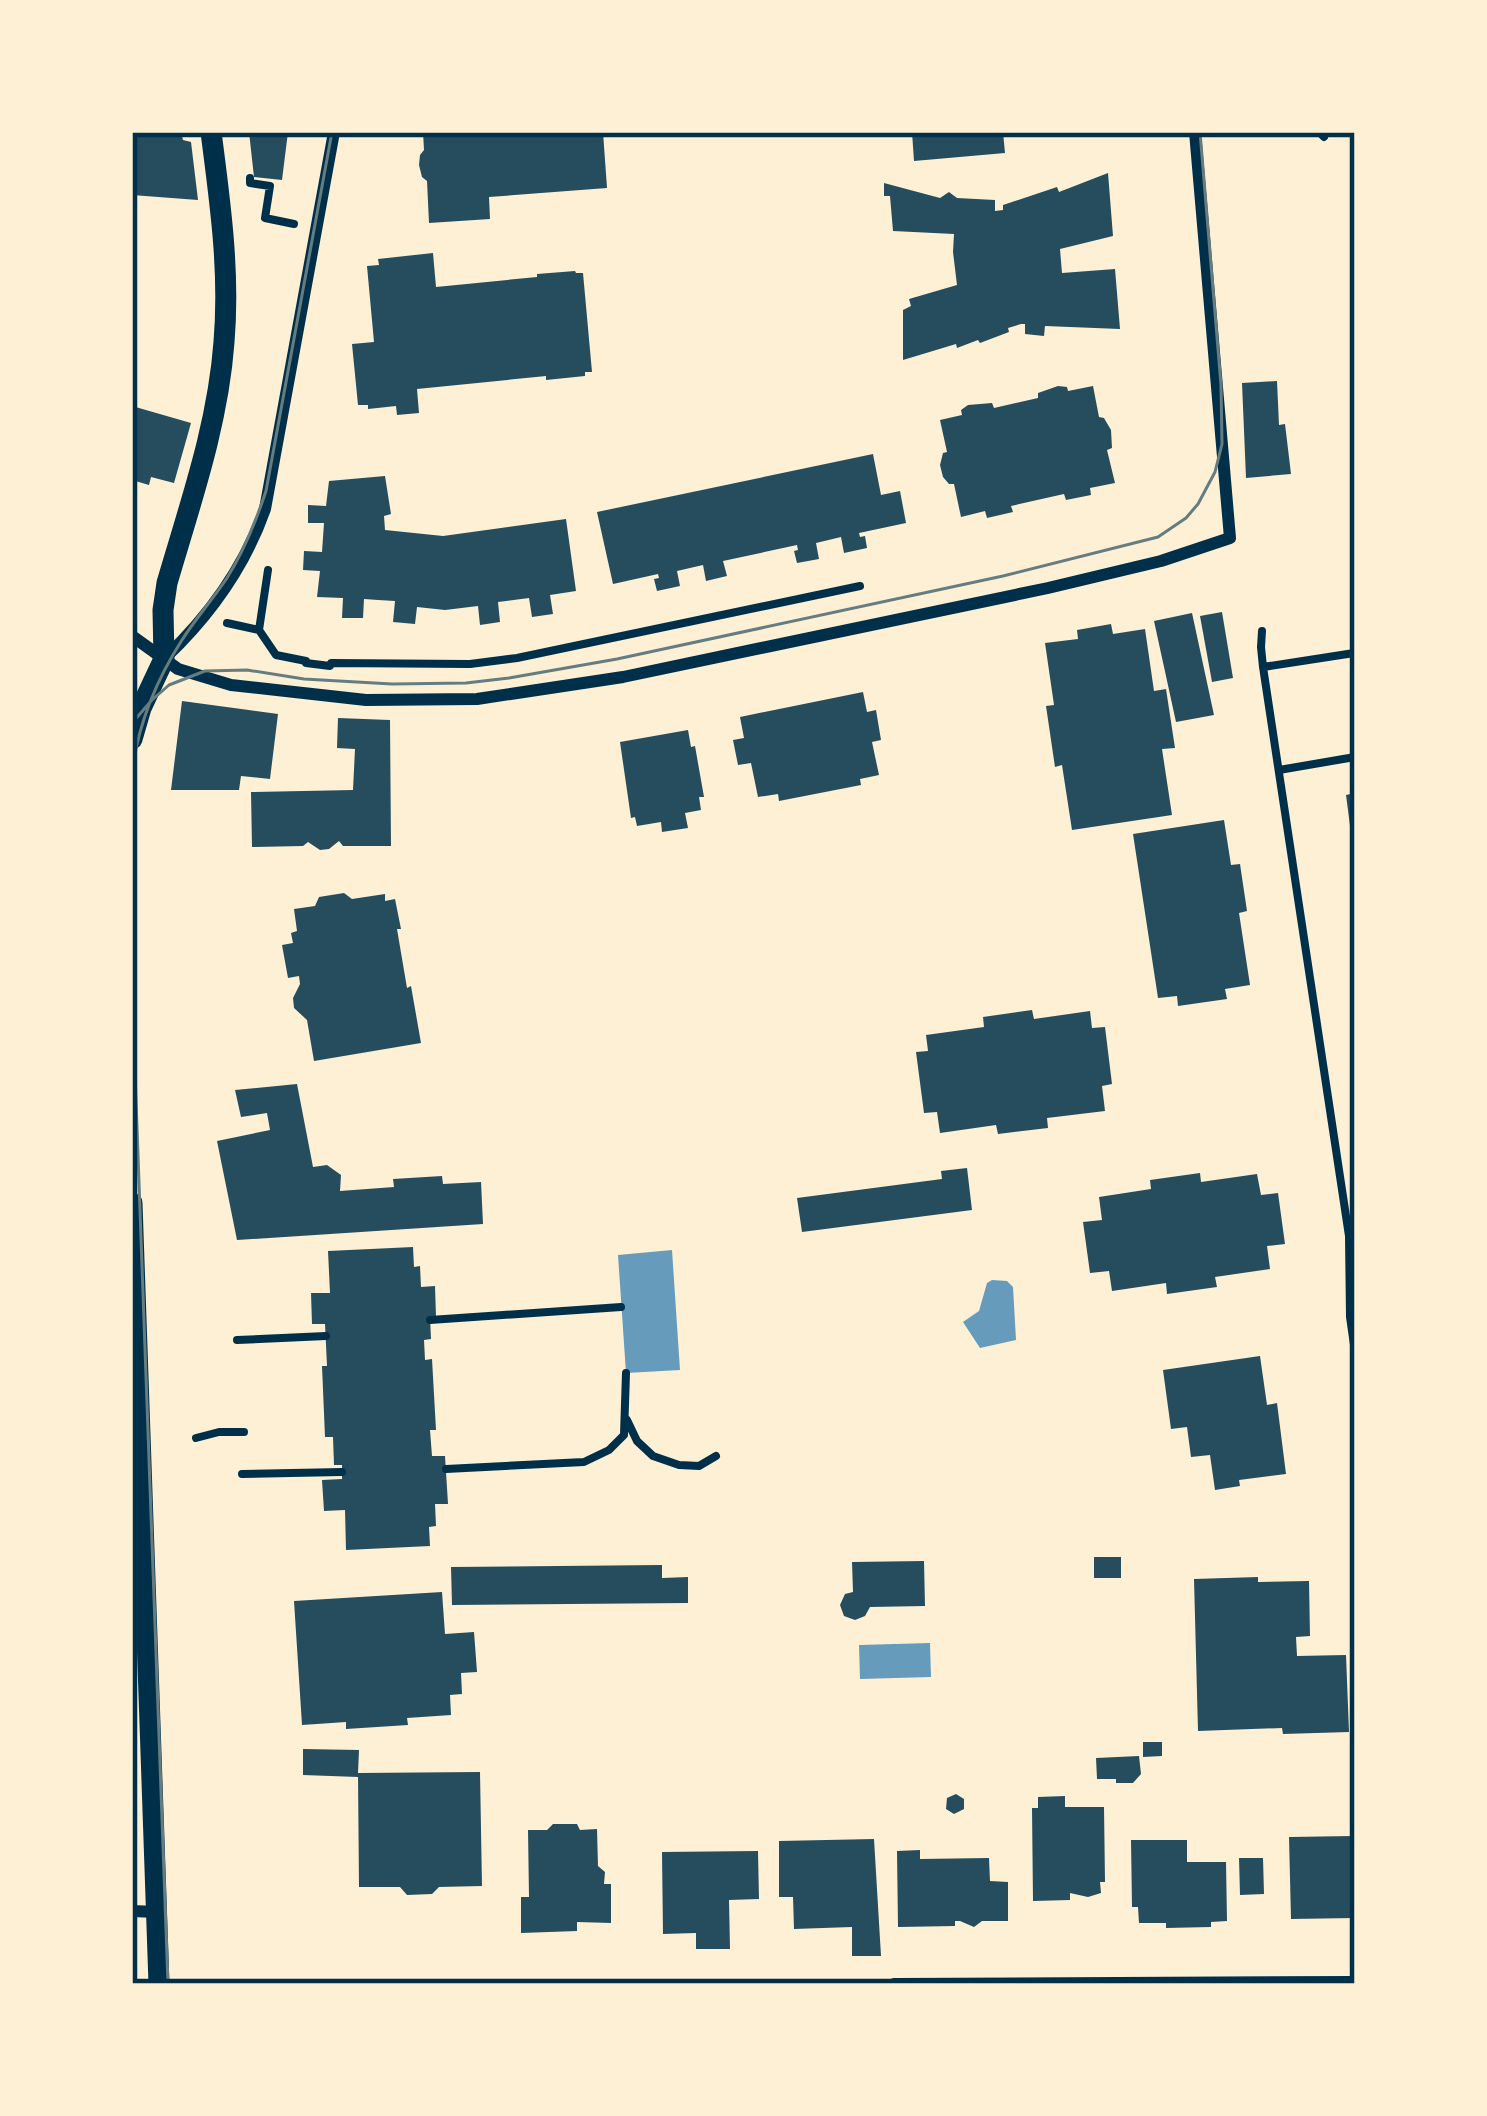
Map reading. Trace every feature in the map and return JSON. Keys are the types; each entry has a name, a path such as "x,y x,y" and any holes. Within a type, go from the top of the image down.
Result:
{"street":[{"path":"164,659 166,583 215,411 224,344 226,258 211,132"},
{"path":"132,739 164,659 204,618 239,566 265,509 334,132"},
{"path":"132,636 178,669 230,685 366,700 477,699 622,677 1048,588 1161,562 1230,538 1195,132"},
{"path":"132,1203 159,1984"},
{"path":"132,1911 157,1912"},
{"path":"894,1984 1355,1982"}],"path":[{"path":"248,163 250,183 270,186 266,218"},
{"path":"259,630 276,655 306,663 470,664 860,586"},
{"path":"1262,631 1263,668 1349,1236 1355,1352"},
{"path":"1263,668 1354,652 1355,661"},
{"path":"1279,770 1355,757"},
{"path":"430,1320 621,1307"},
{"path":"237,1340 326,1336"},
{"path":"446,1469 584,1462 609,1450 624,1435 626,1373"},
{"path":"624,1413 637,1441 652,1456 699,1466 716,1456"},
{"path":"196,1438 244,1432"},
{"path":"242,1474 342,1472"}],"water":[{"path":"672,1250 680,1370 626,1373 618,1255"},
{"path":"992,1280 1007,1281 1013,1287 1016,1340 980,1348 963,1322 979,1311"},
{"path":"930,1643 931,1677 860,1679 859,1645"}],"building":[{"path":"249,132 288,132 282,180 254,177"},
{"path":"423,132 603,132 607,188 489,197 490,219 429,223 427,181 419,165"},
{"path":"912,132 1003,132 1005,153 914,161"},
{"path":"132,133 182,136 191,142 198,200 132,195"},
{"path":"1108,173 1113,236 1060,249 1062,273 1115,269 1120,329 1045,326 1044,336 1025,334 1025,324 1021,324 980,343 957,348 956,344 903,360 903,310 911,306 909,299 957,285 954,234 893,231 884,183 940,198 949,192 957,198 995,200 995,211"},
{"path":"433,253 436,287 583,273 592,372 417,389 419,413 397,415 396,406 368,409 368,405 358,405 352,344 374,342 367,266 379,265 378,259"},
{"path":"1277,381 1279,425 1285,424 1291,474 1246,478 1242,383"},
{"path":"1058,386 1068,391 1093,386 1099,417 1111,430 1112,448 1107,450 1115,483 1090,488 1091,495 1066,500 1064,494 1011,506 1013,512 987,518 985,511 961,517 954,484 943,477 940,465 947,452 940,420 962,415 968,405 992,403 994,408 1038,398 1038,393"},
{"path":"132,406 191,423 174,483 151,477 149,485 132,480"},
{"path":"873,454 881,495 900,491 906,523 859,533 865,536 867,548 844,553 841,537 816,543 819,559 797,563 797,545 723,561 727,576 706,581 703,565 677,571 680,586 657,591 654,579 658,574 613,584 597,512"},
{"path":"385,476 391,514 384,516 385,530 443,536 566,519 576,591 550,595 553,614 532,617 529,598 498,602 500,622 480,625 478,606 417,607 415,624 393,622 395,601 364,599 363,618 342,618 343,598 317,597 320,571 303,570 304,551 322,552 324,523 308,523 308,505 326,506 329,481"},
{"path":"1222,612 1233,678 1212,682 1200,616"},
{"path":"1192,613 1214,715 1176,722 1154,621"},
{"path":"1111,624 1113,634 1145,629 1154,691 1166,689 1175,748 1162,749 1172,815 1072,830 1062,765 1055,767 1046,706 1054,705 1045,643 1078,639 1077,630"},
{"path":"863,692 867,712 876,710 881,740 872,742 879,775 860,779 861,785 779,801 778,794 758,797 751,763 738,765 733,740 744,738 740,717"},
{"path":"182,701 278,714 270,779 241,776 239,790 171,790"},
{"path":"338,718 390,720 391,846 343,846 339,841 320,850 308,842 252,847 251,792 353,790 355,749 337,748"},
{"path":"688,730 704,797 699,797 701,810 685,813 688,828 662,832 661,822 637,826 635,817 631,818 620,742"},
{"path":"1355,793 1355,840 1352,841 1346,795"},
{"path":"1224,820 1231,865 1240,864 1247,911 1239,913 1250,985 1225,989 1227,999 1178,1006 1177,996 1158,998 1133,834"},
{"path":"344,893 352,899 385,894 385,901 395,899 407,988 411,986 421,1043 314,1061 307,1020 294,1008 299,976 288,978 282,945 293,943 291,933 297,931 294,909 315,906 319,897"},
{"path":"1032,1010 1034,1019 1090,1011 1092,1028 1105,1027 1112,1084 1102,1086 1105,1111 1047,1118 1048,1128 998,1134 996,1125 940,1133 937,1112 924,1113 916,1052 928,1051 926,1035 984,1027 983,1017"},
{"path":"297,1084 313,1167 327,1165 341,1175 340,1191 394,1187 393,1179 442,1176 443,1184 481,1182 483,1224 237,1240 217,1141 270,1130 267,1113 241,1117 235,1090"},
{"path":"967,1168 972,1210 802,1232 797,1198 942,1179 941,1171"},
{"path":"1200,1173 1201,1182 1257,1174 1261,1195 1278,1193 1285,1244 1267,1246 1270,1269 1215,1277 1217,1287 1167,1294 1166,1283 1112,1291 1109,1271 1090,1273 1083,1222 1102,1220 1099,1197 1151,1189 1150,1180"},
{"path":"413,1247 421,1287 435,1286 436,1317 430,1317 431,1339 424,1340 425,1360 432,1359 436,1430 430,1430 432,1456 445,1456 448,1504 435,1504 430,1546 346,1550 345,1510 324,1511 322,1480 342,1479 342,1465 334,1465 333,1437 325,1437 325,1324 312,1324 311,1293 330,1293 328,1251"},
{"path":"1260,1356 1267,1405 1277,1403 1286,1474 1239,1480 1240,1486 1215,1490 1210,1455 1191,1457 1187,1427 1171,1429 1163,1370"},
{"path":"1094,1557 1121,1557 1121,1578 1094,1578"},
{"path":"924,1561 925,1606 870,1607 855,1620 844,1616 840,1605 845,1594 853,1592 852,1562"},
{"path":"662,1565 662,1578 688,1577 688,1603 452,1605 451,1567"},
{"path":"1258,1577 1258,1582 1309,1581 1310,1636 1296,1637 1297,1656 1346,1655 1349,1732 1198,1731 1194,1579"},
{"path":"442,1592 445,1634 474,1632 477,1672 461,1673 462,1694 450,1695 451,1715 407,1718 408,1725 346,1729 346,1722 302,1725 294,1601"},
{"path":"1143,1742 1162,1742 1162,1756 1143,1757"},
{"path":"303,1749 359,1750 358,1773 480,1772 482,1886 439,1887 432,1894 407,1895 400,1887 359,1887 358,1774 303,1775"},
{"path":"1139,1756 1141,1774 1133,1783 1097,1779 1096,1758"},
{"path":"956,1794 964,1799 964,1809 954,1814 946,1809 947,1798"},
{"path":"1065,1796 1065,1807 1104,1807 1105,1882 1100,1882 1101,1893 1088,1897 1070,1893 1070,1900 1033,1901 1032,1808 1038,1808 1038,1797"},
{"path":"553,1824 597,1829 598,1866 605,1872 604,1884 611,1884 611,1923 577,1922 577,1931 521,1933 521,1897 529,1897 528,1830 547,1830"},
{"path":"1353,1836 1355,1918 1291,1919 1289,1837"},
{"path":"874,1839 881,1956 852,1956 852,1927 794,1929 793,1897 779,1897 779,1841"},
{"path":"1131,1840 1187,1840 1187,1862 1226,1862 1227,1921 1211,1922 1211,1927 1139,1923 1138,1907 1132,1907"},
{"path":"920,1850 920,1859 989,1858 990,1881 1008,1882 1008,1921 982,1921 974,1927 955,1921 955,1926 898,1927 897,1851"},
{"path":"758,1851 759,1899 729,1900 730,1949 696,1949 696,1933 663,1934 662,1852"},
{"path":"1239,1858 1263,1858 1264,1894 1240,1895"}],"tram line":[{"path":"132,772 157,687 182,640 233,568 266,491 332,132"},
{"path":"132,723 169,685 205,671 247,670 392,684 509,678 1003,576 1158,537 1198,504 1215,472 1222,444 1200,132"},
{"path":"132,989 168,1984"}]}
